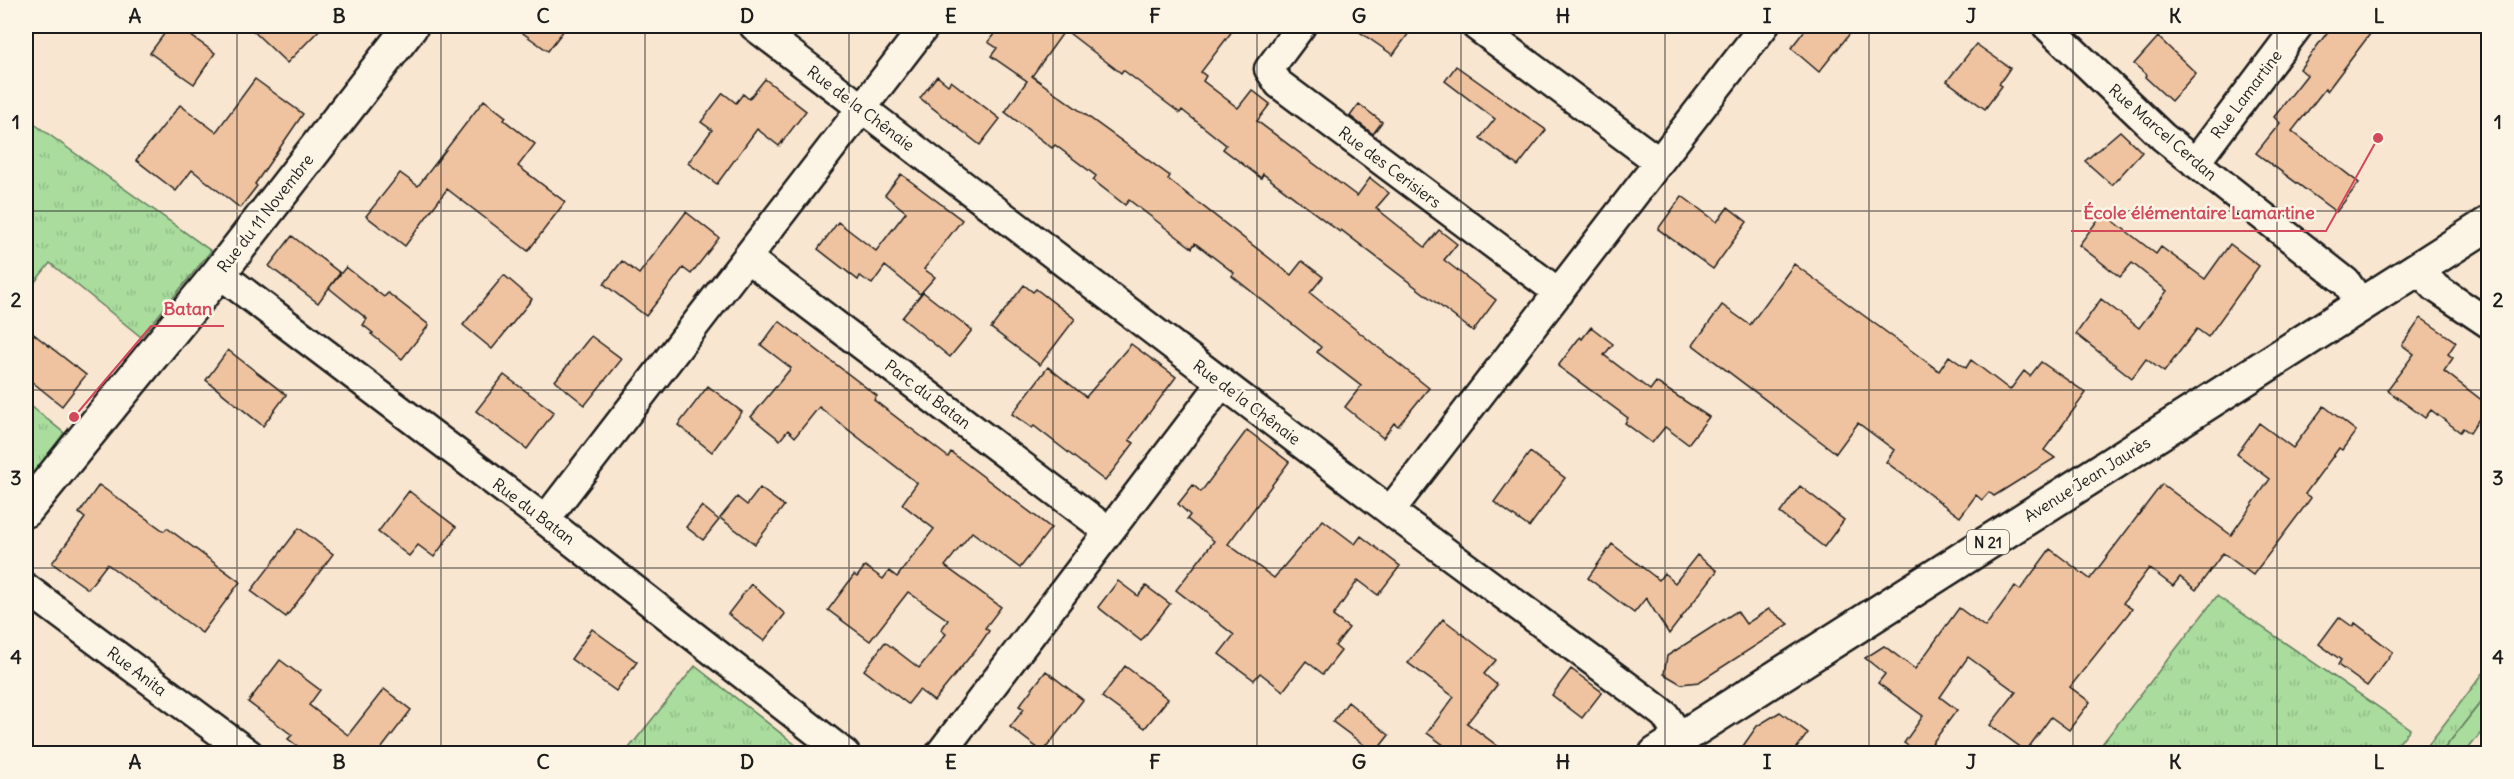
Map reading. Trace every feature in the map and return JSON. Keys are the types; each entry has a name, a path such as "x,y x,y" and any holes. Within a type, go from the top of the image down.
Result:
{"main road":[{"name":"Rue du 11 Novembre","path":"26,510 219,273 411,26"},
{"name":"Avenue Jean Jaurès","path":"1668,746 2488,224"}],"street":[{"name":"Rue de la Chênaie","path":"753,26 1390,511 1665,715 1668,746"},
{"path":"545,519 925,26"},
{"name":"Rue des Cerisiers","path":"1301,26 1269,69 1279,84 1559,293"},
{"path":"1476,26 1659,162"},
{"path":"1390,511 1764,26"},
{"name":"Rue Marcel Cerdan","path":"2047,26 2163,137 2346,282 2362,305"},
{"name":"Rue Lamartine","path":"2195,163 2298,26"},
{"name":"Parc du Batan","path":"747,258 1108,531"},
{"path":"2418,269 2436,288 2488,323"},
{"name":"Rue du Batan","path":"219,273 545,519 845,753"},
{"path":"940,753 1222,383"},
{"name":"Rue Anita","path":"26,588 249,753"}],"green space":[{"path":"26,118 211,251 141,337 50,263 26,293"},
{"path":"26,402 64,433 26,484"},
{"path":"2217,596 2410,729 2391,753 2095,753"},
{"path":"695,666 806,753 625,753"},
{"path":"2488,667 2488,693 2441,753 2422,753"},
{"path":"2488,693 2488,724 2465,753 2441,753"}],"building":[{"path":"170,26 177,26 215,53 194,84 150,53"},
{"path":"248,26 323,26 287,63"},
{"path":"513,26 567,26 548,51"},
{"path":"1000,26 1236,26 1201,72 1206,76 1203,81 1238,108 1252,90 1270,104 1257,121 1357,196 1370,178 1389,193 1376,208 1425,247 1439,230 1457,244 1444,260 1496,300 1473,331 1341,230 1340,232 1263,174 1261,178 1223,149 1226,145 1182,110 1180,113 1123,70 1121,73 1065,30 1032,76 1170,176 1168,179 1291,275 1302,261 1323,277 1310,293 1429,388 1398,426 1394,423 1383,438 1345,407 1361,386 1317,352 1321,347 1232,276 1234,273 1195,243 1192,248 1129,200 1125,205 1093,180 1096,176 1055,145 1052,148 1005,112 1027,81 991,56 997,48 988,42"},
{"path":"1351,26 1414,26 1393,55"},
{"path":"1808,26 1856,26 1819,72 1791,48"},
{"path":"2332,26 2376,26 2327,91 2325,89 2292,131 2359,183 2336,212 2256,153 2280,123 2274,117 2307,75 2300,69"},
{"path":"2158,37 2196,73 2171,101 2134,64"},
{"path":"1976,44 2010,68 1999,84 2002,86 1985,109 1947,81"},
{"path":"1456,66 1546,130 1518,166 1480,138 1495,119 1445,81"},
{"path":"937,76 948,85 951,81 1000,119 980,145 920,98"},
{"path":"255,79 303,114 255,184 257,186 240,208 192,170 176,191 136,160 180,105 216,132"},
{"path":"765,79 806,111 779,146 757,129 717,184 688,163 712,130 701,122 723,93 736,103 743,94 749,99"},
{"path":"484,100 506,117 504,120 535,144 518,166 565,202 528,251 447,189 405,246 366,216 400,173 418,186"},
{"path":"1359,104 1382,122 1373,134 1350,116"},
{"path":"2120,131 2142,152 2112,185 2085,161"},
{"path":"901,174 962,220 924,269 935,277 920,294 885,266 872,284 860,276 858,280 818,249 838,222 876,251 906,212 885,195"},
{"path":"1682,196 1717,222 1728,207 1747,222 1713,269 1658,229"},
{"path":"686,212 719,238 691,274 683,268 646,316 604,284 622,261 639,274"},
{"path":"2103,213 2156,254 2161,247 2205,279 2230,244 2259,266 2208,337 2197,329 2164,372 2146,359 2132,378 2076,334 2101,299 2139,328 2167,291 2132,263 2120,277 2079,245"},
{"path":"292,236 340,273 318,303 269,266"},
{"path":"1794,264 1939,371 1949,356 1966,368 1971,360 2010,390 2024,371 2030,376 2041,362 2086,393 2044,450 2055,458 1994,496 1989,492 1982,500 1976,495 1960,517 1886,462 1894,450 1858,423 1836,453 1693,345 1722,305 1750,325"},
{"path":"346,267 384,297 388,293 429,325 402,359 363,325 367,319 329,288"},
{"path":"504,275 532,299 492,349 463,325"},
{"path":"1024,285 1033,292 1036,289 1075,319 1040,365 991,328"},
{"path":"923,292 972,330 950,357 902,318"},
{"path":"2421,318 2456,342 2448,354 2453,358 2444,371 2488,405 2470,433 2463,428 2460,432 2431,410 2425,418 2387,390 2414,354 2402,345"},
{"path":"779,321 877,396 874,400 948,457 951,452 1051,528 1020,568 972,532 945,566 1001,607 985,628 989,631 980,644 934,701 919,690 908,704 864,670 885,642 919,668 946,634 941,630 948,620 908,592 870,641 828,610 854,575 857,577 865,566 883,579 889,571 897,577 934,529 902,504 917,483 819,407 795,437 788,430 780,440 751,417 791,368 761,345"},
{"path":"1591,327 1613,344 1604,355 1650,390 1656,382 1709,417 1688,444 1665,427 1652,443 1625,423 1628,418 1558,366 1580,337 1582,339"},
{"path":"26,328 86,375 62,406 26,377"},
{"path":"591,336 622,359 585,405 555,381"},
{"path":"1131,344 1176,377 1129,440 1134,443 1105,481 1034,426 1032,428 1012,414 1048,367 1086,397"},
{"path":"228,350 286,395 263,426 206,380"},
{"path":"504,375 554,412 527,449 476,411"},
{"path":"708,386 742,412 712,452 678,425"},
{"path":"2324,406 2356,431 2342,450 2339,448 2305,494 2311,498 2253,575 2223,553 2196,590 2180,577 2173,586 2149,568 2123,603 2132,609 2070,687 2090,702 2069,730 2051,717 2026,751 1990,725 2016,692 1968,657 1940,697 1957,710 1925,753 1919,753 1904,743 1923,716 1878,683 1885,674 1865,658 1884,646 1915,669 1959,608 1985,627 2015,586 2020,590 2050,549 2090,579 2162,484 2231,535 2270,479 2237,454 2259,423 2293,448"},
{"path":"1247,430 1289,462 1228,544 1274,578 1323,520 1355,544 1361,536 1400,566 1378,595 1358,580 1333,616 1349,628 1335,646 1341,651 1323,674 1306,661 1283,691 1260,673 1254,680 1219,654 1234,635 1176,590 1214,541 1187,519 1190,515 1178,504 1193,485 1201,492"},
{"path":"1530,452 1565,478 1529,527 1494,502"},
{"path":"99,485 164,531 167,528 240,582 202,633 107,564 88,589 52,563 85,518 79,513"},
{"path":"1800,486 1844,520 1824,547 1780,513"},
{"path":"760,488 784,506 755,544 720,518 737,497 747,505"},
{"path":"409,491 456,527 434,557 418,545 409,556 378,532"},
{"path":"702,506 719,520 703,540 686,527"},
{"path":"299,528 333,554 286,617 251,591"},
{"path":"1612,544 1659,580 1664,573 1675,583 1697,555 1717,571 1669,634 1646,598 1634,613 1588,578"},
{"path":"1118,581 1138,596 1146,586 1170,604 1141,641 1098,607"},
{"path":"751,584 785,614 764,641 728,614"},
{"path":"1769,609 1789,624 1699,682 1681,684 1664,674 1667,656 1737,611 1746,624"},
{"path":"2339,617 2353,627 2355,623 2393,652 2367,686 2338,665 2341,660 2319,644"},
{"path":"1443,619 1496,660 1484,674 1497,685 1467,723 1507,753 1455,753 1427,733 1454,697 1408,663"},
{"path":"592,629 637,662 616,691 571,659"},
{"path":"280,660 320,690 309,705 348,735 384,689 411,710 378,753 307,753 288,739 292,735 248,702"},
{"path":"1125,666 1168,699 1145,728 1102,697"},
{"path":"1571,669 1602,692 1582,718 1552,695"},
{"path":"1046,671 1083,700 1043,752 1010,727 1024,709 1019,706"},
{"path":"1348,702 1389,735 1375,753 1333,722"},
{"path":"1780,712 1808,733 1793,753 1738,753 1757,726"}],"place":[{"name":"École élémentaire Lamartine","path":"2378,138"},
{"name":"Batan","path":"74,417"}]}
